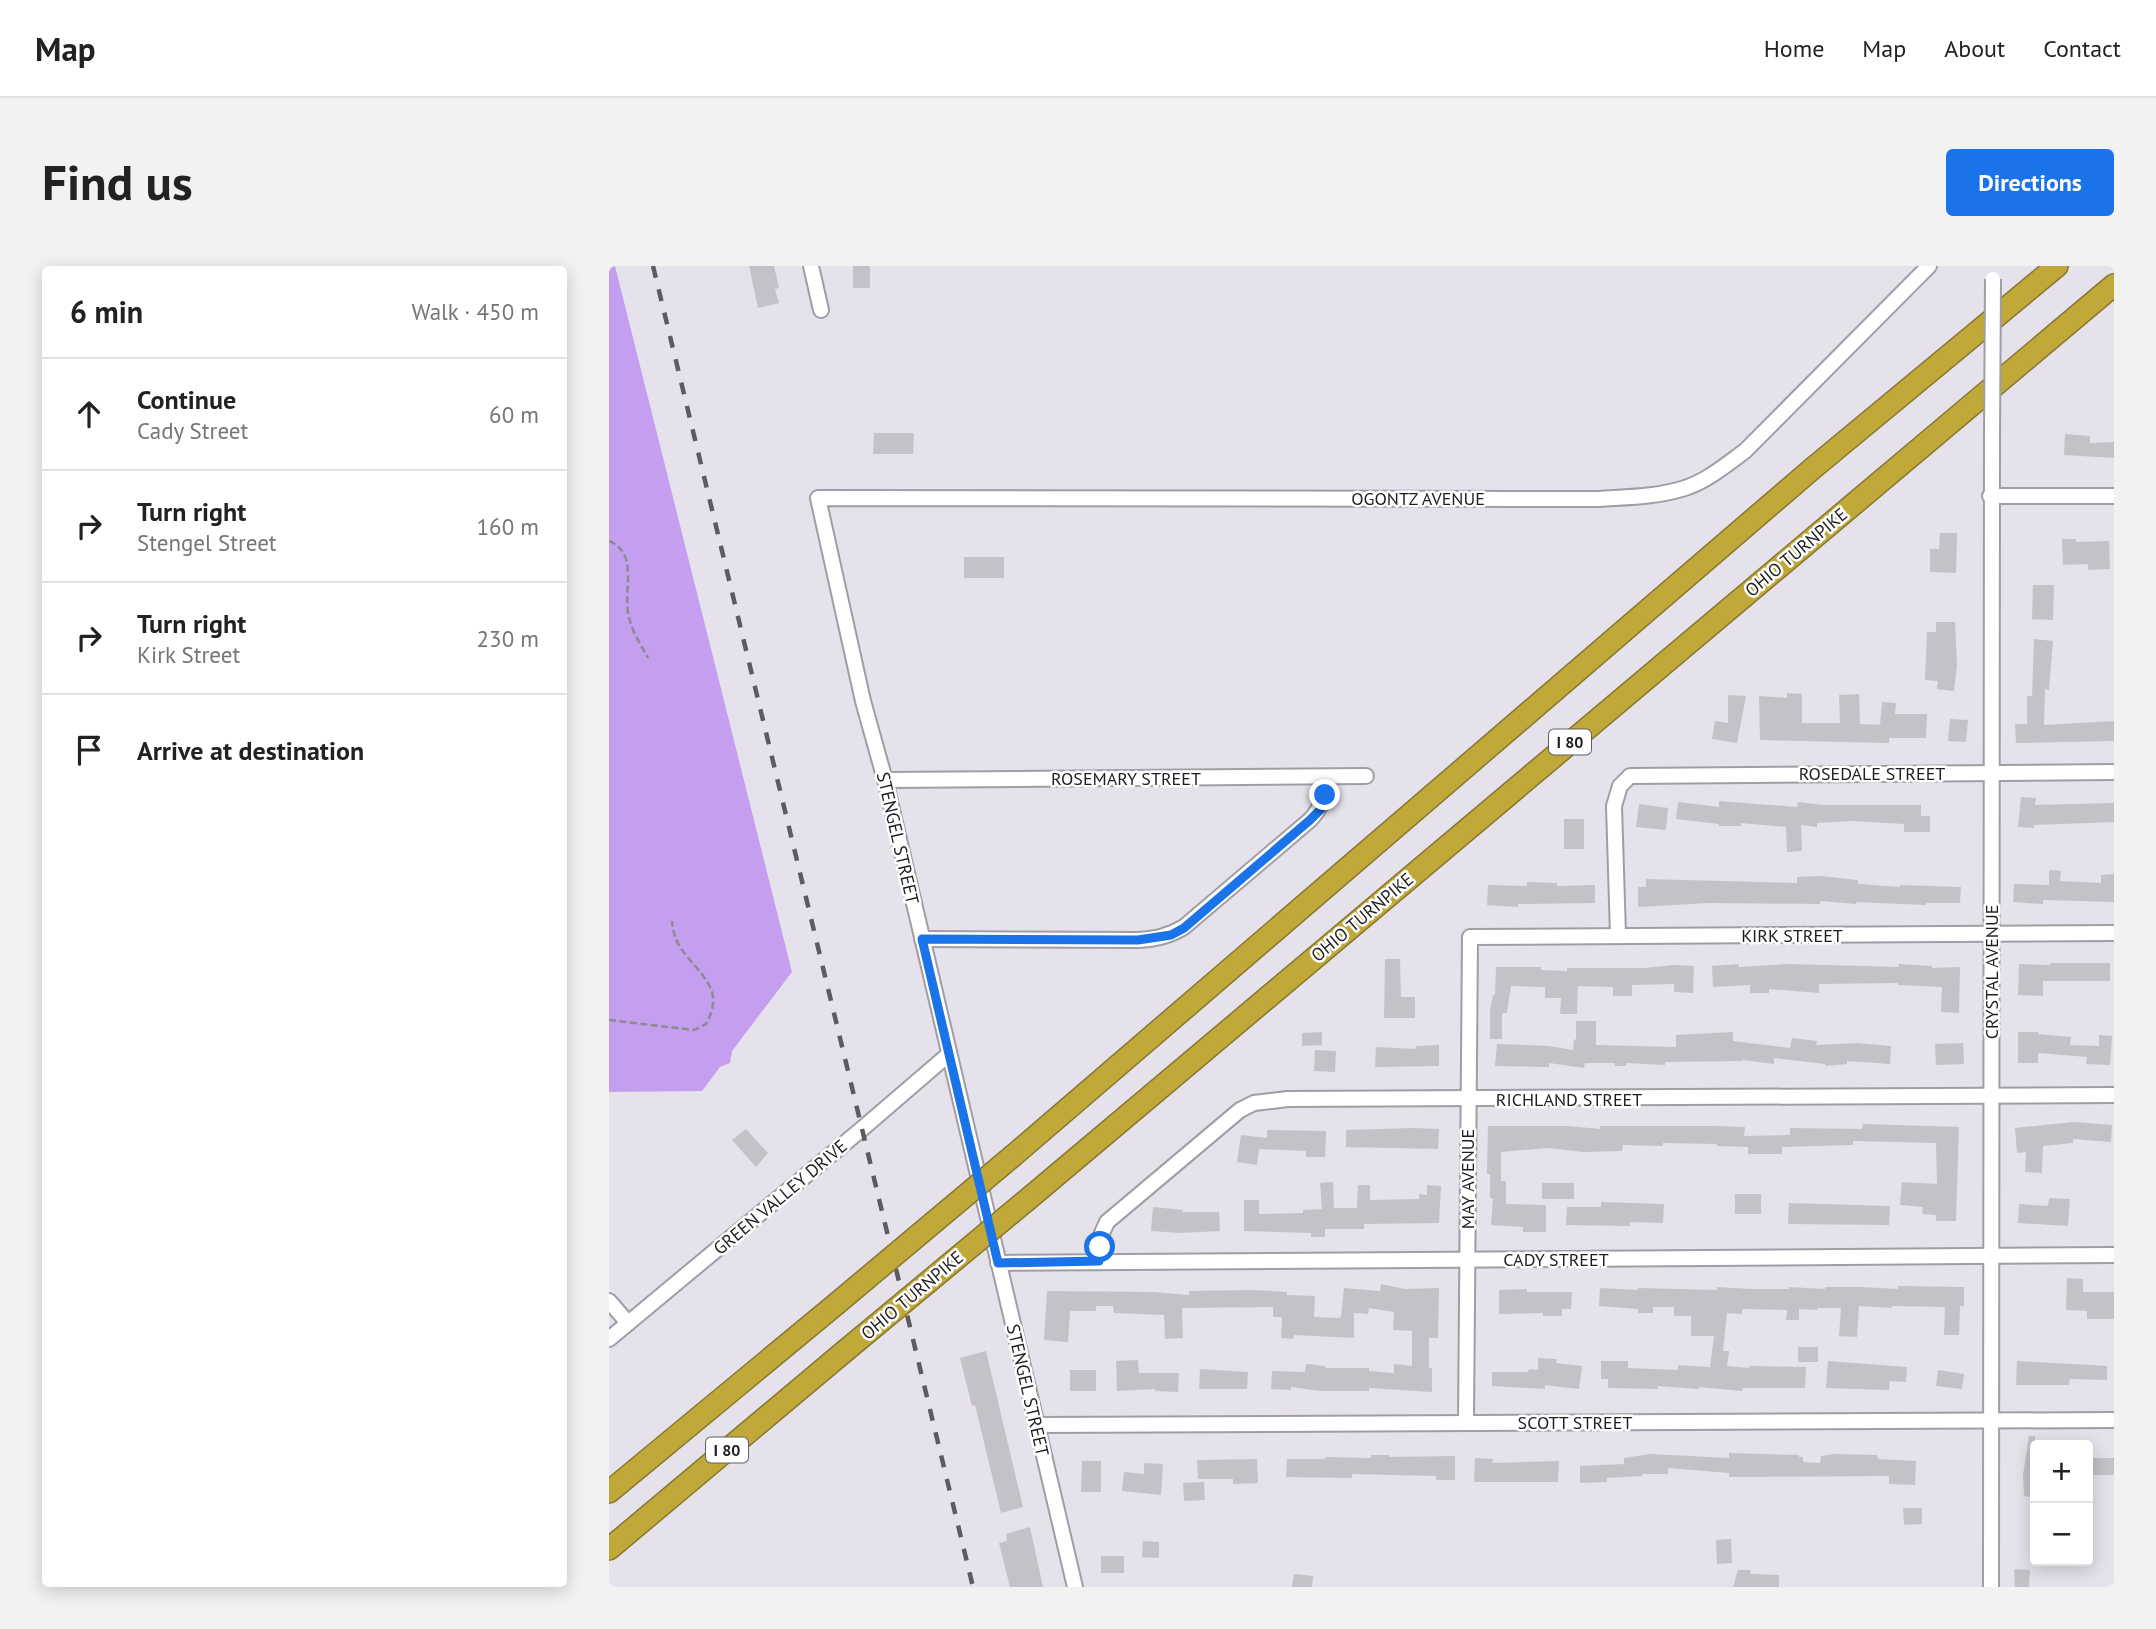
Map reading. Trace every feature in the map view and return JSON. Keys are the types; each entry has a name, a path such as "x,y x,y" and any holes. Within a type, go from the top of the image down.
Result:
{"highway":[{"name":"I 80","path":"609,1492 1014,1155 1802,478 2057,266"},
{"name":"OHIO TURNPIKE","path":"609,1549 2114,285"}],"street":[{"path":"811,266 821,310"},
{"name":"OGONTZ AVENUE","path":"818,498 1599,499 1652,496 1687,488 1745,451 1929,266"},
{"name":"CRYSTAL AVENUE","path":"1991,1587 1990,496 1993,272"},
{"path":"1990,496 2114,495"},
{"name":"STENGEL STREET","path":"818,498 863,701 885,780 1075,1587"},
{"name":"ROSEDALE STREET","path":"1618,935 1614,806 1620,786 1630,776 2114,772"},
{"name":"ROSEMARY STREET","path":"885,780 1366,776"},
{"path":"922,939 1138,940 1171,935 1184,928 1321,809 1325,795 1325,777"},
{"name":"KIRK STREET","path":"1470,937 2114,933"},
{"name":"MAY AVENUE","path":"1466,1422 1470,937"},
{"name":"GREEN VALLEY DRIVE","path":"609,1339 949,1054"},
{"name":"RICHLAND STREET","path":"1099,1261 1102,1233 1107,1222 1240,1110 1254,1102 1288,1099 2114,1095"},
{"name":"CADY STREET","path":"998,1263 2114,1255"},
{"path":"609,1301 628,1323"},
{"name":"SCOTT STREET","path":"1037,1425 2114,1420"}],"path":[{"path":"609,541 621,547 628,563 628,614 632,629 648,658"},
{"path":"609,1020 694,1030 706,1024 714,1002 712,994 681,948 673,932 672,921"}],"shaded area":[{"path":"609,266 615,266 792,972 732,1051 730,1063 720,1067 702,1091 609,1092"}],"building":[{"path":"749,266 774,266 779,303 758,308"},
{"path":"853,266 870,266 870,288 853,288"},
{"path":"874,433 914,433 913,454 873,454"},
{"path":"2065,434 2090,436 2090,443 2114,442 2114,458 2064,455"},
{"path":"1940,533 1957,533 1956,573 1930,572 1930,549 1939,549"},
{"path":"2062,539 2076,539 2076,542 2109,541 2110,569 2088,570 2088,564 2063,565"},
{"path":"964,557 1004,557 1004,578 964,578"},
{"path":"2033,585 2054,585 2053,620 2032,619"},
{"path":"1936,622 1955,622 1957,665 1954,691 1937,689 1938,681 1925,680 1927,632 1936,632"},
{"path":"2034,639 2053,641 2049,690 2045,689 2044,725 2114,721 2114,741 2016,743 2015,724 2027,724 2027,696 2032,696"},
{"path":"1787,693 1802,694 1802,723 1840,723 1839,695 1859,694 1860,724 1880,725 1882,702 1896,703 1895,714 1927,714 1926,738 1889,738 1889,743 1760,740 1759,696 1787,698"},
{"path":"1728,695 1746,696 1737,743 1712,739 1715,721 1728,723"},
{"path":"1950,719 1968,720 1966,742 1948,741"},
{"path":"2021,797 2036,798 2035,805 2114,803 2114,822 2018,827"},
{"path":"1719,801 1797,807 1798,802 1823,805 1921,805 1921,816 1930,816 1930,832 1904,832 1904,824 1853,821 1817,823 1817,827 1801,825 1802,851 1787,852 1786,827 1741,823 1741,826 1719,826 1676,819 1678,802 1719,807"},
{"path":"1639,804 1668,808 1666,830 1636,827"},
{"path":"1564,819 1584,819 1584,849 1564,849"},
{"path":"2049,870 2061,871 2060,881 2101,883 2101,875 2114,874 2114,902 2013,902 2014,884 2049,885"},
{"path":"1820,876 1858,880 1858,884 1961,887 1960,903 1856,904 1820,901 1820,904 1709,903 1638,907 1638,887 1646,887 1646,879 1797,883 1797,877"},
{"path":"1527,882 1557,883 1557,886 1595,885 1595,903 1518,904 1518,907 1487,905 1488,885 1527,886"},
{"path":"1385,959 1400,959 1401,997 1415,997 1415,1018 1384,1018"},
{"path":"2110,963 2110,981 2043,981 2043,996 2018,995 2019,964"},
{"path":"1739,964 1739,967 1788,964 1899,967 1899,964 1932,968 1960,967 1959,1013 1941,1012 1942,987 1898,983 1819,984 1819,993 1769,989 1769,993 1750,993 1750,985 1713,987 1712,966"},
{"path":"1694,966 1693,993 1674,992 1674,984 1632,985 1632,996 1613,996 1613,987 1578,986 1577,1014 1560,1014 1561,998 1545,998 1545,987 1511,986 1507,1013 1502,1013 1502,1039 1490,1039 1490,1011 1495,995 1496,967 1541,967 1541,970 1567,971 1567,968 1644,968"},
{"path":"1576,1021 1596,1021 1596,1045 1676,1047 1676,1035 1733,1032 1733,1041 1790,1048 1792,1038 1817,1041 1816,1045 1857,1043 1891,1046 1890,1064 1847,1061 1847,1064 1825,1066 1774,1058 1774,1064 1742,1060 1665,1062 1665,1065 1626,1063 1626,1066 1615,1066 1615,1063 1585,1063 1584,1068 1549,1063 1549,1067 1495,1066 1497,1044 1573,1050"},
{"path":"1322,1032 1322,1045 1302,1046 1302,1033"},
{"path":"2018,1032 2071,1037 2070,1045 2099,1046 2099,1035 2112,1036 2110,1065 2086,1064 2087,1057 2038,1053 2038,1063 2018,1063"},
{"path":"1963,1043 1964,1064 1936,1065 1935,1044"},
{"path":"1439,1045 1439,1066 1375,1067 1376,1047 1416,1049 1416,1046"},
{"path":"1315,1050 1336,1051 1335,1072 1314,1071"},
{"path":"2074,1122 2112,1125 2111,1142 2073,1139 2073,1143 2043,1146 2042,1173 2025,1172 2026,1152 2017,1153 2015,1128"},
{"path":"1863,1124 1959,1127 1956,1221 1936,1221 1936,1215 1922,1214 1923,1207 1900,1205 1902,1182 1937,1184 1936,1143 1853,1141 1853,1145 1782,1147 1782,1154 1748,1154 1748,1147 1717,1144 1663,1143 1663,1146 1623,1145 1622,1151 1584,1152 1548,1148 1501,1152 1501,1181 1506,1181 1506,1204 1546,1205 1546,1232 1523,1232 1523,1227 1491,1225 1493,1198 1490,1198 1490,1174 1487,1174 1488,1126 1568,1126 1600,1129 1600,1126 1745,1127 1744,1136 1790,1135 1790,1128 1862,1129"},
{"path":"746,1129 768,1153 756,1167 732,1140"},
{"path":"1439,1129 1438,1149 1346,1147 1346,1130"},
{"path":"1267,1130 1326,1131 1325,1157 1306,1157 1306,1151 1259,1149 1257,1165 1237,1162 1241,1135 1267,1138"},
{"path":"1333,1182 1334,1208 1357,1208 1358,1185 1370,1185 1370,1200 1419,1199 1419,1194 1427,1195 1427,1185 1441,1186 1439,1223 1364,1224 1364,1229 1325,1229 1325,1237 1311,1237 1311,1233 1244,1231 1244,1200 1259,1200 1259,1214 1303,1213 1303,1210 1322,1209 1320,1183"},
{"path":"1542,1183 1574,1183 1574,1199 1542,1199"},
{"path":"1735,1194 1761,1194 1761,1214 1735,1214"},
{"path":"2049,1198 2070,1199 2068,1226 2018,1223 2019,1204 2048,1206"},
{"path":"1601,1202 1664,1204 1663,1223 1630,1222 1630,1226 1566,1225 1567,1207 1601,1207"},
{"path":"1789,1203 1890,1206 1889,1225 1788,1224"},
{"path":"1153,1207 1183,1212 1219,1212 1220,1231 1151,1231"},
{"path":"2067,1278 2083,1279 2083,1292 2114,1292 2114,1319 2087,1319 2087,1311 2066,1310"},
{"path":"1381,1284 1405,1289 1439,1288 1438,1338 1429,1338 1432,1392 1369,1388 1369,1391 1320,1391 1291,1387 1291,1390 1271,1389 1272,1371 1305,1372 1306,1364 1325,1368 1369,1368 1369,1371 1394,1373 1394,1364 1412,1366 1412,1331 1393,1330 1394,1312 1369,1308 1368,1314 1354,1313 1354,1338 1294,1335 1293,1339 1281,1338 1282,1317 1273,1317 1273,1307 1182,1308 1183,1338 1165,1339 1164,1315 1114,1313 1113,1306 1096,1306 1096,1311 1070,1311 1068,1342 1044,1340 1047,1291 1189,1295 1189,1291 1287,1292 1287,1295 1315,1296 1314,1317 1337,1318 1341,1317 1344,1288 1380,1291"},
{"path":"1898,1286 1964,1287 1959,1335 1944,1335 1945,1307 1859,1306 1857,1337 1839,1336 1841,1308 1799,1309 1799,1320 1786,1320 1787,1310 1742,1309 1742,1314 1727,1313 1723,1351 1729,1351 1727,1366 1806,1367 1805,1388 1743,1388 1742,1391 1658,1386 1658,1389 1608,1388 1608,1379 1601,1379 1601,1361 1628,1361 1628,1368 1678,1370 1678,1365 1710,1367 1714,1336 1691,1336 1691,1316 1674,1316 1674,1307 1653,1307 1653,1313 1638,1313 1638,1309 1599,1306 1600,1288 1898,1289"},
{"path":"1527,1289 1527,1292 1572,1292 1571,1309 1562,1309 1562,1316 1543,1316 1543,1313 1499,1314 1499,1290"},
{"path":"1798,1347 1818,1347 1818,1362 1798,1362"},
{"path":"986,1351 1023,1507 1001,1513 975,1405 972,1406 960,1358"},
{"path":"1538,1358 1557,1359 1556,1363 1582,1366 1579,1389 1545,1385 1545,1389 1492,1386 1492,1372 1538,1370"},
{"path":"1138,1360 1139,1373 1179,1373 1178,1392 1155,1389 1117,1391 1116,1361"},
{"path":"1828,1361 1907,1367 1906,1382 1890,1381 1889,1390 1826,1388"},
{"path":"2017,1361 2107,1366 2107,1380 2070,1379 2069,1385 2016,1385"},
{"path":"1200,1369 1248,1372 1247,1389 1199,1389"},
{"path":"1070,1370 1096,1370 1096,1391 1070,1391"},
{"path":"1938,1370 1964,1374 1962,1389 1936,1386"},
{"path":"2029,1436 2035,1436 2035,1440 2030,1440 2030,1497 2024,1496 2023,1475"},
{"path":"1729,1453 1799,1455 1803,1457 1803,1462 1820,1463 1821,1456 1834,1454 1877,1455 1878,1459 1916,1461 1915,1485 1889,1484 1889,1476 1729,1477 1729,1473 1668,1468 1668,1474 1642,1474 1607,1478 1607,1482 1580,1483 1580,1466 1624,1464 1624,1458 1650,1454 1729,1458"},
{"path":"1371,1455 1455,1456 1455,1480 1436,1480 1436,1476 1352,1474 1352,1478 1286,1477 1287,1459 1371,1458"},
{"path":"1475,1458 1493,1459 1492,1463 1559,1461 1558,1482 1474,1482"},
{"path":"2093,1458 2114,1458 2114,1475 2093,1475"},
{"path":"1257,1459 1258,1483 1233,1484 1233,1479 1198,1479 1197,1460"},
{"path":"1082,1461 1101,1461 1101,1492 1081,1492"},
{"path":"1144,1463 1163,1464 1161,1495 1122,1491 1124,1472 1144,1474"},
{"path":"1204,1482 1205,1500 1184,1501 1183,1483"},
{"path":"1903,1508 1922,1508 1922,1524 1904,1525"},
{"path":"1030,1527 1043,1587 1010,1587 999,1543 1007,1541 1006,1534"},
{"path":"1731,1539 1732,1563 1717,1564 1716,1540"},
{"path":"1143,1541 1159,1542 1159,1558 1142,1557"},
{"path":"1101,1556 1124,1556 1124,1573 1101,1573"},
{"path":"2014,1569 2030,1570 2029,1587 2015,1587"},
{"path":"1738,1570 1750,1570 1751,1574 1779,1575 1779,1587 1733,1587"},
{"path":"1294,1574 1313,1576 1312,1587 1292,1587"}],"railway":[{"path":"653,266 973,1587"}],"route":[{"path":"1100,1247 1099,1261 998,1263 922,939 1138,940 1171,935 1184,928 1310,820 1321,809 1325,795"}]}
